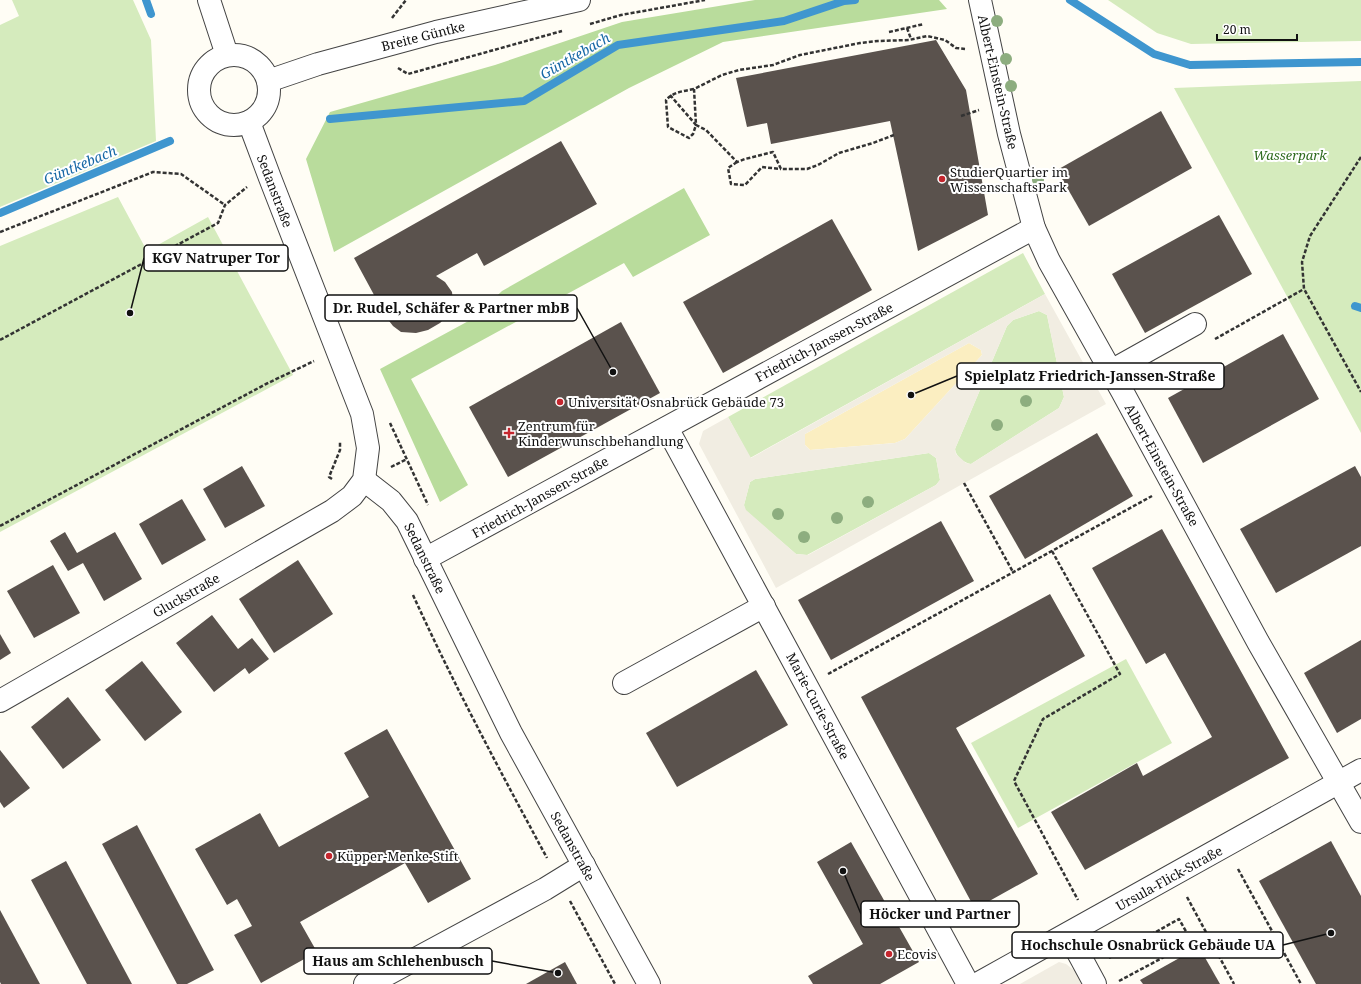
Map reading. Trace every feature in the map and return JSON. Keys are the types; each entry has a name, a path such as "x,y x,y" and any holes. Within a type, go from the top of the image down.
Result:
{"street":[{"path":"209,0 227,56"},
{"name":"Breite Güntke","path":"268,81 318,64 436,32 579,0"},
{"name":"Albert-Einstein-Straße","path":"980,2 1009,134 1034,228 1053,268 1173,484 1258,642 1361,822"},
{"path":"238,55 251,59 263,69 268,81 270,87 269,98 262,112 250,122 236,126 223,124 211,117 201,103 199,86 203,74 213,62 227,56 238,55"},
{"name":"Sedanstraße","path":"250,122 336,351 362,414 368,448 364,480 391,501 407,521 511,732 649,984"},
{"name":"Friedrich-Janssen-Straße","path":"425,559 1034,228"},
{"path":"1111,371 1195,324"},
{"name":"Marie-Curie-Straße","path":"667,428 968,984"},
{"name":"Gluckstraße","path":"0,701 332,512 352,496 364,480"},
{"path":"624,683 764,606"},
{"name":"Ursula-Flick-Straße","path":"977,984 1361,770"},
{"path":"365,984 373,982 545,889 584,865"},
{"path":"1068,934 1095,984"}],"path":[{"path":"583,25 622,15 705,0"},
{"path":"889,32 924,24"},
{"path":"907,28 911,40"},
{"path":"408,74 568,30"},
{"path":"694,89 696,126 693,134 689,138 668,127 666,100 670,95 694,89 722,75 738,70 773,65 800,55 860,43 911,40 927,36 945,40 956,48 963,49 989,42"},
{"path":"670,95 696,126 706,130 737,162"},
{"path":"781,169 773,152 745,159 728,168 731,184 745,185 762,167 781,169 806,169 818,165 839,153 894,135"},
{"path":"1361,158 1310,236 1302,262 1304,289 1361,392"},
{"path":"0,232 153,172 181,174 225,205"},
{"path":"0,340 218,223 225,205 248,187"},
{"path":"0,526 266,384 336,351"},
{"path":"407,459 429,507"},
{"path":"964,483 1013,572"},
{"path":"807,686 1173,484"},
{"path":"1052,551 1120,674 1043,719 1014,782 1090,922"},
{"path":"1238,869 1301,984"},
{"path":"1187,897 1234,984"},
{"path":"1106,959 1179,919 1192,942"},
{"path":"1119,982 1207,934"}],"green space":[{"path":"12,0 133,0 151,40 156,141 0,207 0,25 19,16"},
{"path":"755,0 939,0 947,9 723,42 629,88 334,252 306,159 330,112 495,65 622,22"},
{"path":"1108,0 1361,0 1361,41 1191,44 1157,33"},
{"name":"Wasserpark","path":"1361,81 1361,433 1174,88"},
{"path":"684,188 710,235 633,277 624,263 411,379 468,485 440,502 380,369 474,318 502,291"},
{"path":"118,197 147,251 208,217 293,375 0,532 0,246"},
{"path":"1023,253 1045,294 750,458 728,417"},
{"path":"1039,311 1047,315 1064,397 1059,408 971,464 966,462 959,457 955,449 1007,326 1013,320"},
{"path":"929,453 936,458 940,480 936,485 807,555 796,554 745,510 744,505 750,482 755,479"},
{"path":"1126,659 1172,743 1018,828 971,743"}],"sand":[{"path":"969,343 981,350 982,355 905,439 895,443 810,450 805,445 805,434"}],"shaded area":[{"path":"1045,294 1106,404 776,588 699,444 703,431 728,417 751,458","holes":["1039,311 1047,315 1064,397 1059,408 971,464 966,463 956,454 955,449 1007,326 1013,320","969,343 981,350 982,355 905,439 895,443 810,450 805,445 805,434","929,453 936,458 940,480 936,485 808,555 796,554 746,510 744,505 750,482 755,479"]},
{"path":"1059,962 1066,964 1075,971 1082,984 1020,984"}],"building":[{"name":"StudierQuartier im WissenschaftsPark","path":"936,40 966,90 988,215 918,251 890,121 771,144 767,123 747,127 736,78"},
{"path":"1161,111 1192,168 1089,226 1057,170"},
{"path":"561,141 597,204 484,266 477,253 436,276 445,282 452,292 453,302 449,314 440,323 428,330 416,333 401,332 393,326 386,317 354,258"},
{"path":"1219,215 1252,274 1145,333 1112,274"},
{"path":"832,219 872,290 723,373 683,302"},
{"path":"621,322 660,393 508,477 469,407"},
{"path":"1283,334 1319,399 1203,463 1168,398"},
{"path":"1097,433 1133,496 1025,559 989,496"},
{"path":"242,466 265,506 225,528 203,489"},
{"path":"1355,466 1361,477 1361,546 1276,593 1240,529"},
{"path":"182,499 206,540 162,565 139,524"},
{"path":"941,521 974,581 831,660 798,600"},
{"path":"1162,529 1289,758 1085,870 1051,812 1137,763 1143,776 1212,737 1165,653 1146,664 1092,568"},
{"path":"65,532 77,553 115,532 142,579 104,601 83,563 68,571 50,541"},
{"path":"298,560 333,614 274,653 239,599"},
{"path":"53,565 80,613 34,638 7,591"},
{"path":"1050,594 1085,656 956,728 1038,874 975,909 861,697"},
{"path":"212,615 238,649 252,638 269,659 249,674 245,668 214,692 176,643"},
{"path":"0,634 11,653 0,660"},
{"path":"1361,640 1361,719 1337,733 1304,673"},
{"path":"142,661 182,712 145,741 105,690"},
{"path":"756,670 788,725 677,787 646,733"},
{"path":"68,697 101,740 63,769 31,727"},
{"name":"Küpper-Menke-Stift","path":"387,729 471,879 428,903 405,863 300,922 317,952 261,983 234,935 252,926 237,899 227,905 195,849 260,813 279,847 369,797 344,753"},
{"path":"0,750 30,788 4,808 0,802"},
{"path":"137,825 214,970 187,984 177,984 102,844"},
{"path":"1331,841 1361,896 1361,984 1316,984 1259,881"},
{"path":"851,842 919,962 880,984 813,984 808,976 863,944 817,862"},
{"path":"66,861 132,984 87,984 31,880"},
{"path":"0,910 40,984 1,984"},
{"path":"1199,947 1220,984 1143,984 1140,980"},
{"path":"565,962 577,984 526,984"}],"waterway":[{"path":"146,0 151,14"},
{"name":"Güntkebach","path":"330,119 524,101 618,45 784,21 844,1 855,0"},
{"name":"Güntkebach","path":"1070,0 1154,54 1190,65 1361,62"},
{"name":"Güntkebach","path":"0,213 170,141"},
{"path":"1355,306 1361,308"}],"place":[{"name":"StudierQuartier im WissenschaftsPark","path":"942,179"},
{"name":"KGV Natruper Tor","path":"130,313"},
{"name":"Dr. Rudel, Schäfer & Partner mbB","path":"613,372"},
{"name":"Spielplatz Friedrich-Janssen-Straße","path":"911,395"},
{"name":"Universität Osnabrück Gebäude 73","path":"560,402"},
{"name":"Zentrum für Kinderwunschbehandlung","path":"509,433"},
{"name":"Küpper-Menke-Stift","path":"329,856"},
{"name":"Höcker und Partner","path":"843,871"},
{"name":"Hochschule Osnabrück Gebäude UA","path":"1331,933"},
{"name":"Ecovis","path":"889,954"},
{"name":"Haus am Schlehenbusch","path":"558,973"}]}
